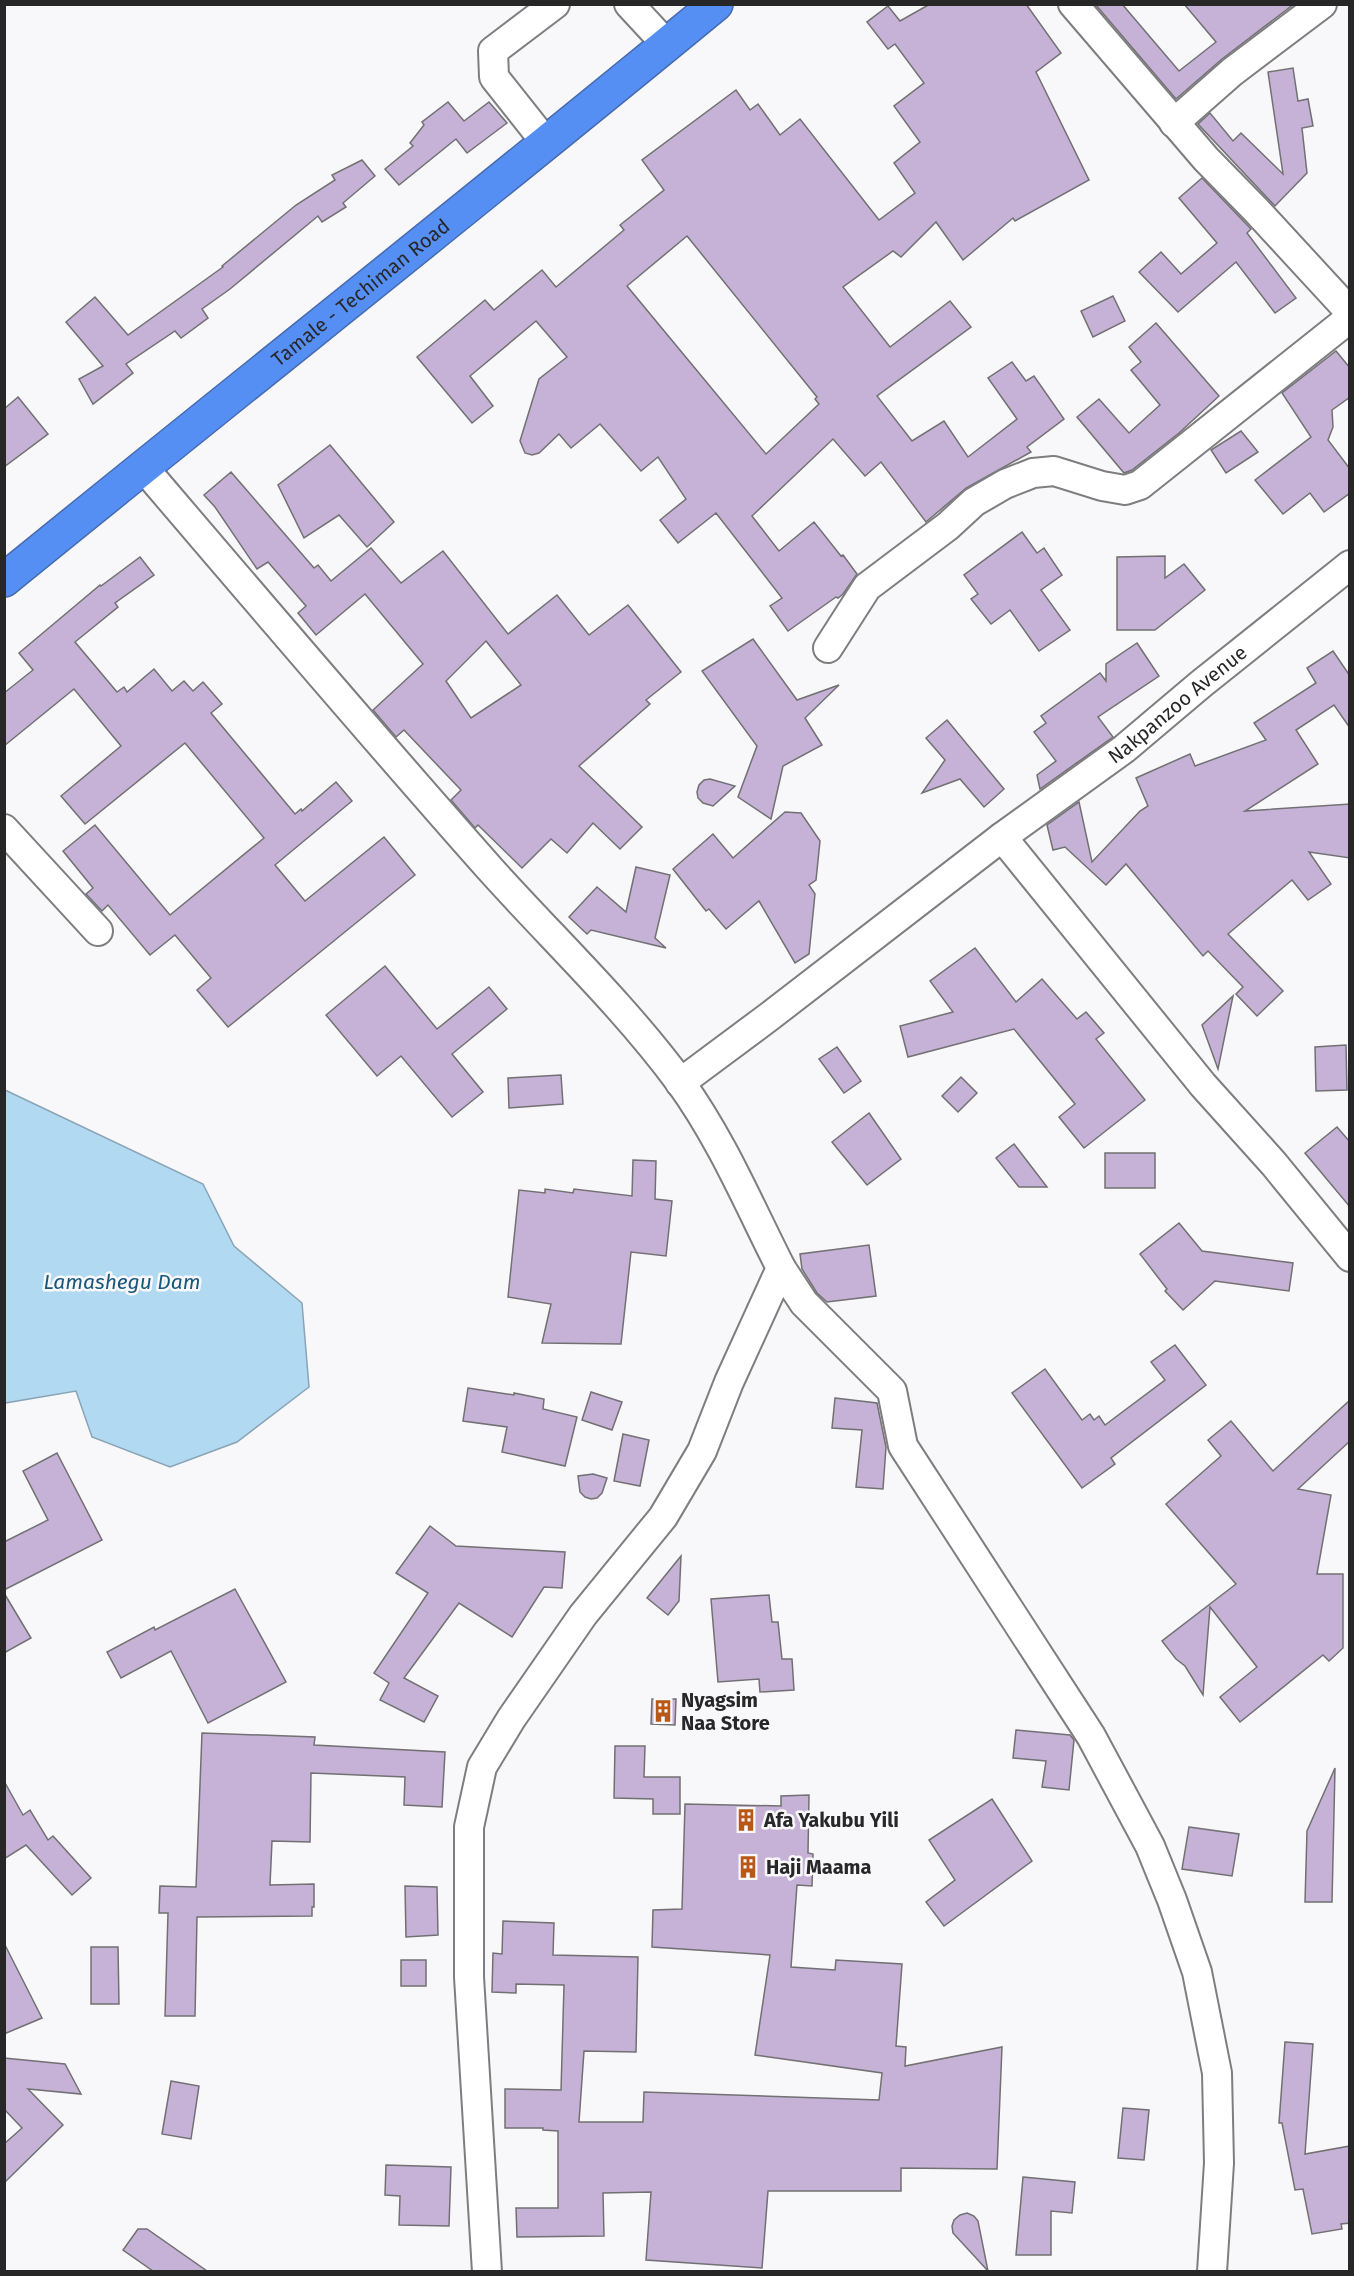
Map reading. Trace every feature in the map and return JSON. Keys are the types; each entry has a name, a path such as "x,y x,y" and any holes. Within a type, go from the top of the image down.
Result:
{"highway":[{"name":"Tamale - Techiman Road","path":"4,580 547,144 716,4"}],"street":[{"path":"547,144 494,77 494,51 555,4"},
{"path":"629,4 667,45"},
{"path":"1073,4 1206,159 1350,312"},
{"path":"1174,123 1232,72 1322,4"},
{"path":"828,648 867,587 948,526 974,502 1005,484 1033,473 1054,471 1102,486 1125,490 1140,484 1350,318"},
{"path":"143,467 353,714 521,904 628,1019 680,1083 734,1170 781,1268 804,1303 892,1391 903,1446 1091,1736 1150,1846 1172,1900 1197,1972 1217,2073 1219,2163 1212,2271"},
{"name":"Nakpanzoo Avenue","path":"680,1083 1002,837 1124,749 1350,565"},
{"path":"4,829 98,931"},
{"path":"1002,837 1203,1085 1274,1164 1350,1257"},
{"path":"487,2271 469,1977 469,1827 482,1767 511,1719 583,1615 663,1517 702,1451 729,1382 781,1268"}],"water":[{"name":"Lamashegu Dam","path":"5,1090 203,1184 234,1246 302,1303 309,1387 237,1442 170,1467 92,1437 76,1391 5,1403"}],"building":[{"path":"930,4 1026,4 1061,53 1036,72 1089,180 1015,221 1013,218 963,260 936,222 901,257 893,251 843,287 890,347 950,301 971,327 877,396 912,441 944,421 968,457 1017,419 988,378 1012,362 1026,381 1034,376 1064,419 1027,447 1031,452 966,488 926,522 881,462 865,476 833,439 752,516 779,551 814,522 857,574 843,594 788,631 770,606 782,598 716,513 678,543 660,520 686,499 658,457 641,471 600,424 571,448 559,434 539,453 532,455 525,453 520,441 539,379 567,357 536,321 470,376 493,406 472,423 417,357 485,300 494,310 542,270 556,287 624,230 620,225 664,190 642,160 736,90 750,110 758,104 780,135 800,119 879,220 915,193 894,163 920,142 894,106 924,83 895,44 888,49 867,22 888,6 900,21","holes":["687,236 817,397 815,399 819,404 766,454 627,286"]},
{"path":"1095,4 1122,4 1179,71 1216,42 1184,4 1294,4 1222,59 1176,99"},
{"path":"1293,68 1298,101 1308,99 1313,126 1302,128 1307,173 1275,206 1198,124 1210,113 1233,141 1241,133 1283,174 1268,72"},
{"path":"448,102 464,121 489,102 507,123 467,153 456,139 399,185 385,169 413,146 410,143 424,125 422,122"},
{"path":"362,160 375,176 343,203 346,207 322,222 318,216 230,289 202,309 208,318 181,338 175,331 126,364 133,373 93,404 79,379 103,366 66,322 95,297 128,335 223,267 296,205 335,180 332,175"},
{"path":"1202,178 1251,229 1247,233 1296,298 1275,313 1236,262 1178,312 1139,272 1161,252 1181,274 1217,243 1179,198"},
{"path":"1113,296 1125,321 1093,337 1081,311"},
{"path":"1156,323 1219,396 1179,433 1132,470 1124,473 1077,417 1099,399 1129,433 1160,405 1131,370 1141,362 1129,347"},
{"path":"1336,351 1350,368 1350,397 1332,410 1333,427 1328,440 1350,469 1350,493 1324,512 1310,493 1283,514 1255,480 1311,437 1282,393"},
{"path":"18,397 48,434 4,467 4,409"},
{"path":"1241,431 1258,452 1226,473 1211,450"},
{"path":"330,445 394,522 367,547 339,515 304,538 278,485"},
{"path":"231,472 314,568 318,565 331,581 371,548 401,583 443,551 508,634 557,595 589,635 628,605 681,672 646,700 650,704 579,766 642,827 620,849 593,823 567,853 551,839 522,868 478,825 475,828 451,800 461,790 404,730 396,737 373,710 423,664 365,594 316,635 298,613 306,606 268,562 257,569 215,507 204,495","holes":["486,641 521,685 471,718 446,681"]},
{"path":"1022,532 1037,553 1044,548 1062,575 1041,590 1070,630 1039,651 1010,610 991,624 971,599 978,594 964,575"},
{"path":"1165,556 1165,578 1184,564 1205,590 1155,630 1117,630 1117,557"},
{"path":"140,557 154,575 115,603 118,607 75,642 117,692 124,687 127,692 154,669 172,691 184,681 193,691 203,682 222,704 211,713 295,814 301,809 302,811 336,782 352,801 275,865 305,901 384,837 415,875 228,1027 197,990 211,978 175,935 150,955 108,905 102,911 86,894 93,888 63,851 95,825 170,915 264,838 185,743 85,824 61,796 121,746 74,689 4,746 4,693 33,670 19,653 100,585"},
{"path":"753,639 797,700 839,685 805,718 822,745 783,766 771,819 738,797 757,746 702,671"},
{"path":"1137,643 1159,676 1098,717 1113,737 1040,789 1037,775 1056,761 1034,732 1046,723 1041,716 1100,673 1106,681 1106,664"},
{"path":"1333,651 1350,676 1350,728 1334,705 1296,730 1318,764 1245,811 1350,804 1350,858 1309,852 1331,884 1308,900 1292,880 1228,934 1283,991 1257,1016 1236,994 1243,987 1208,951 1203,956 1126,864 1106,885 1065,847 1053,850 1047,825 1079,802 1092,862 1140,811 1148,806 1136,778 1190,754 1195,766 1266,740 1254,723 1316,683 1307,668"},
{"path":"947,720 1004,789 984,807 960,779 922,793 945,760 926,738"},
{"path":"710,779 735,786 713,806 703,803 698,798 697,792 704,780"},
{"path":"785,812 801,813 820,841 816,880 809,885 815,894 809,954 795,963 759,901 726,929 709,909 706,911 673,869 713,834 733,858"},
{"path":"636,867 670,875 655,938 666,948 591,930 587,934 569,917 597,887 626,912"},
{"path":"975,948 1016,1002 1042,979 1077,1019 1086,1012 1104,1033 1096,1039 1145,1100 1084,1148 1059,1117 1075,1104 1014,1029 908,1057 900,1026 953,1012 930,981"},
{"path":"385,966 437,1029 489,987 507,1009 452,1054 483,1092 452,1117 401,1056 377,1076 326,1015"},
{"path":"1233,996 1218,1069 1202,1025"},
{"path":"1346,1045 1347,1090 1316,1091 1315,1047"},
{"path":"837,1047 861,1081 844,1093 819,1059"},
{"path":"561,1075 563,1104 509,1108 508,1078"},
{"path":"961,1077 977,1093 958,1112 942,1096"},
{"path":"869,1113 901,1159 867,1185 832,1142"},
{"path":"1337,1127 1350,1142 1350,1207 1305,1153"},
{"path":"1014,1144 1047,1187 1019,1187 996,1158"},
{"path":"1105,1153 1155,1153 1155,1188 1105,1188"},
{"path":"633,1160 656,1161 655,1199 672,1201 666,1256 631,1252 621,1344 542,1343 551,1304 508,1297 519,1190 545,1193 545,1189 573,1193 574,1189 632,1196"},
{"path":"1179,1223 1202,1251 1293,1263 1289,1291 1215,1281 1183,1310 1165,1291 1167,1289 1140,1254"},
{"path":"869,1245 876,1296 827,1302 817,1293 802,1269 800,1254"},
{"path":"1175,1345 1206,1385 1111,1458 1115,1464 1082,1488 1012,1393 1045,1369 1082,1420 1090,1414 1094,1420 1099,1416 1105,1425 1165,1380 1151,1362"},
{"path":"468,1388 544,1399 543,1409 577,1417 565,1466 502,1452 507,1427 463,1421"},
{"path":"591,1392 622,1402 612,1430 582,1420"},
{"path":"835,1398 877,1403 886,1447 883,1489 856,1487 862,1430 832,1428"},
{"path":"1350,1400 1350,1441 1298,1489 1331,1495 1317,1574 1343,1574 1343,1648 1329,1661 1323,1655 1240,1722 1220,1697 1257,1667 1210,1607 1203,1695 1185,1666 1176,1659 1162,1641 1236,1584 1166,1504 1221,1456 1208,1440 1231,1421 1273,1471"},
{"path":"623,1434 649,1440 640,1486 614,1481"},
{"path":"57,1453 102,1540 4,1590 4,1542 48,1520 23,1471"},
{"path":"593,1474 607,1478 602,1493 597,1498 591,1499 580,1492 578,1476"},
{"path":"430,1526 456,1546 565,1552 562,1588 544,1587 512,1637 459,1603 404,1678 438,1696 424,1722 380,1700 389,1683 374,1673 428,1593 396,1573"},
{"path":"681,1556 679,1601 668,1615 647,1598"},
{"path":"235,1589 286,1682 208,1723 171,1651 121,1678 107,1652"},
{"path":"4,1593 31,1638 4,1653"},
{"path":"769,1595 772,1622 778,1622 782,1659 792,1659 794,1690 760,1692 759,1679 718,1682 711,1599"},
{"name":"Nyagsim Naa Store","path":"652,1699 676,1699 675,1725 651,1724"},
{"path":"1016,1730 1070,1735 1074,1740 1069,1790 1042,1787 1046,1761 1013,1758"},
{"path":"202,1733 315,1737 314,1745 445,1752 442,1807 404,1805 405,1777 311,1773 310,1842 272,1841 270,1885 314,1884 312,1916 197,1917 195,2016 165,2016 168,1913 159,1913 160,1886 196,1887"},
{"path":"615,1746 645,1746 644,1777 680,1777 680,1814 653,1814 653,1799 614,1798"},
{"path":"1335,1768 1332,1902 1305,1902 1307,1831"},
{"path":"4,1781 23,1815 30,1810 48,1840 53,1836 91,1878 72,1895 26,1845 4,1859"},
{"path":"809,1795 808,1853 813,1854 812,1886 797,1885 791,1967 835,1970 836,1960 902,1964 896,2046 906,2047 905,2066 1002,2047 997,2169 901,2168 901,2191 768,2191 762,2268 646,2260 651,2192 603,2193 604,2236 517,2237 516,2208 558,2208 558,2131 543,2130 543,2128 505,2128 505,2089 561,2090 564,1985 516,1984 516,1993 492,1992 493,1953 502,1954 503,1921 554,1923 553,1955 638,1957 636,2052 584,2051 579,2122 643,2122 644,2092 879,2100 882,2073 755,2055 770,1955 652,1947 653,1910 682,1909 685,1804 781,1806 781,1796"},
{"path":"992,1799 1032,1861 944,1926 926,1902 955,1880 929,1840"},
{"path":"1189,1827 1239,1834 1232,1876 1182,1869"},
{"path":"405,1886 437,1887 438,1935 406,1937"},
{"path":"4,1943 42,2018 4,2034"},
{"path":"91,1947 118,1947 119,2004 91,2004"},
{"path":"401,1960 426,1960 426,1986 401,1986"},
{"path":"1285,2042 1313,2044 1305,2154 1350,2146 1350,2223 1341,2224 1342,2229 1312,2234 1303,2189 1295,2190 1282,2123 1279,2123"},
{"path":"4,2058 65,2064 81,2094 28,2089 63,2125 4,2183 4,2144 22,2128 4,2109"},
{"path":"171,2081 199,2086 191,2139 162,2134"},
{"path":"1123,2108 1149,2110 1144,2160 1118,2158"},
{"path":"386,2165 451,2167 449,2226 399,2225 400,2196 385,2195"},
{"path":"1023,2177 1075,2182 1072,2213 1051,2211 1051,2255 1016,2255"},
{"path":"967,2213 978,2221 988,2271 953,2233 954,2220"},
{"path":"138,2229 147,2229 207,2271 153,2271 123,2250"}],"place":[{"name":"Nyagsim Naa Store","path":"663,1711"},
{"name":"Afa Yakubu Yili","path":"746,1820"},
{"name":"Haji Maama","path":"748,1867"}]}
